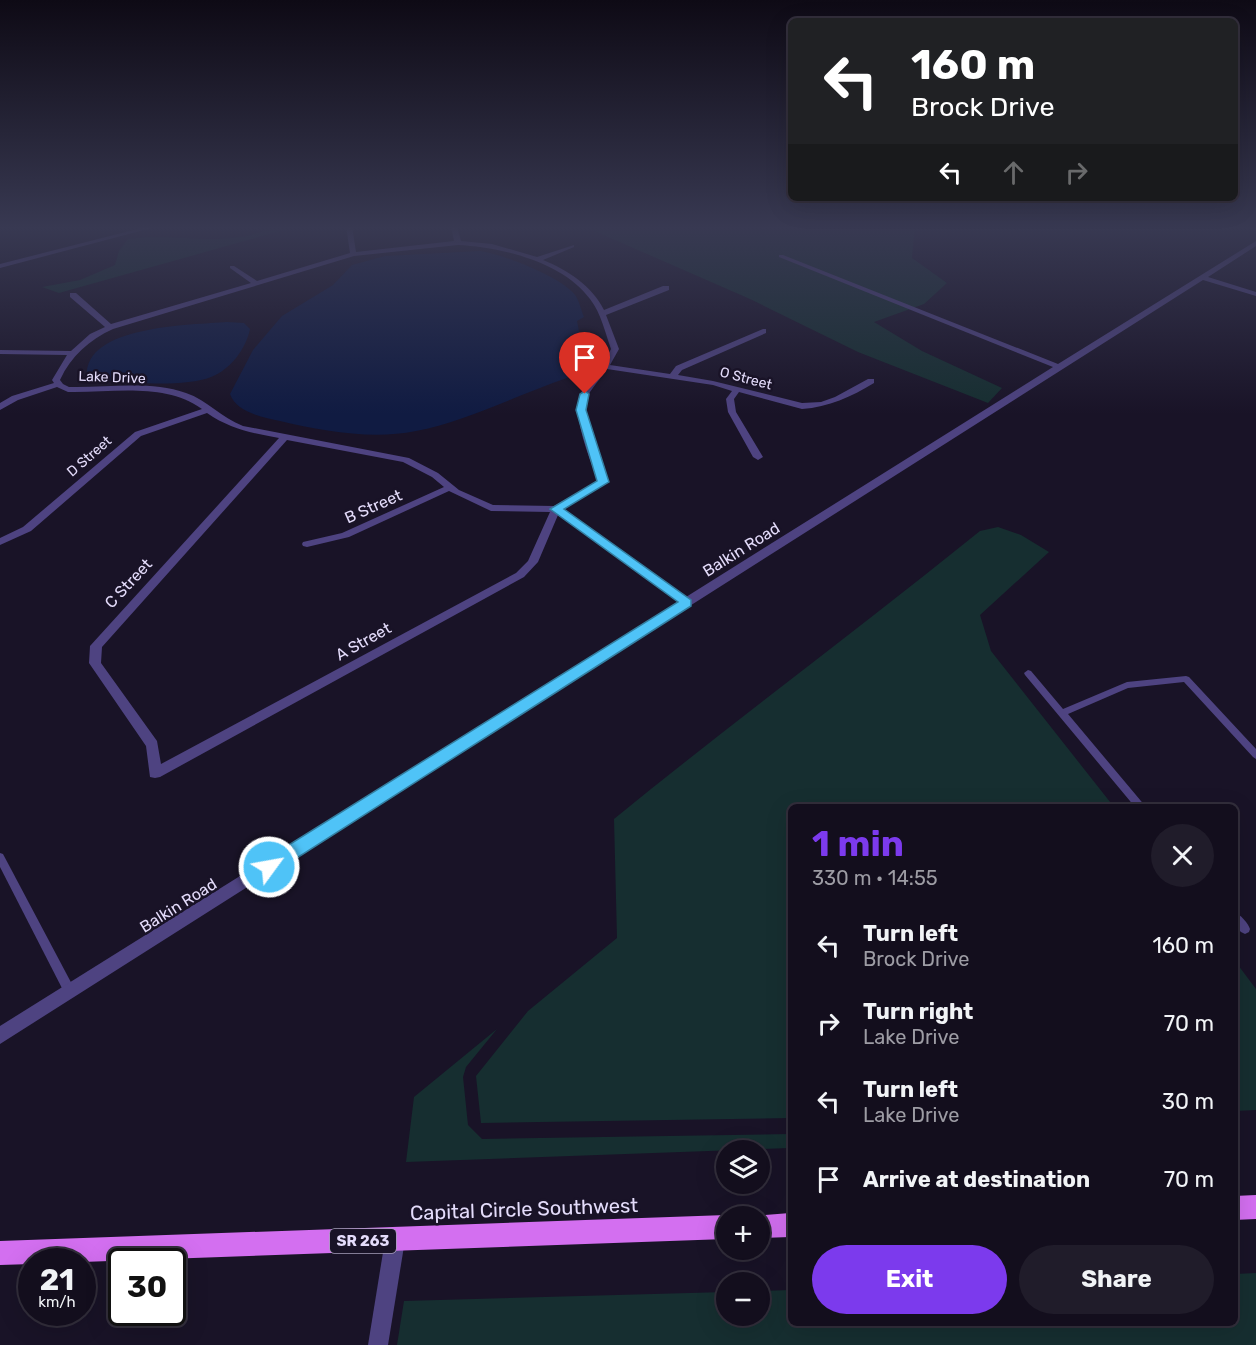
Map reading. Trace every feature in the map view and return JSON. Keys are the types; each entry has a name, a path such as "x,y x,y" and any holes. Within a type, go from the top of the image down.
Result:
{"main road":[{"path":"1238,1208 1256,1207"},
{"path":"770,1226 788,1225"},
{"name":"Capital Circle Southwest","path":"0,1253 716,1227"}],"street":[{"name":"Lake Drive","path":"237,289 110,327 72,353 56,378 58,384 68,389 93,391 171,393 195,400 229,425 406,460 435,475 449,488 472,501 491,508 556,509"},
{"name":"Lake Drive","path":"584,289 595,300 615,349 608,367"},
{"path":"601,314 664,289"},
{"path":"862,289 1059,368"},
{"name":"Balkin Road","path":"0,1036 1184,289"},
{"path":"1239,289 1256,294"},
{"path":"73,295 110,327"},
{"path":"672,377 679,368 763,332"},
{"path":"0,352 72,353"},
{"path":"608,367 585,394 581,410 603,482 556,509 687,603"},
{"name":"O Street","path":"608,367 713,383 783,403 815,406 838,401 871,381"},
{"path":"0,407 15,398 58,384"},
{"path":"737,390 730,399 732,412 758,457"},
{"name":"D Street","path":"0,542 27,529 138,434 207,410"},
{"name":"C Street","path":"155,773 152,745 95,663 96,646 285,437"},
{"name":"B Street","path":"307,544 345,535 449,488"},
{"name":"A Street","path":"155,773 520,575 533,562 556,509"},
{"path":"378,1345 395,1239"}],"lane":[{"path":"1028,673 1138,804"},
{"path":"1062,713 1127,686 1186,679 1256,754"},
{"path":"0,857 70,992"},
{"path":"1238,921 1245,929"}],"green space":[{"path":"47,289 74,289 59,293"},
{"path":"727,289 941,289 924,304 874,322 922,351 1002,388 988,403 858,352"},
{"path":"998,527 1021,535 1049,552 980,615 991,651 1112,804 788,804 788,1118 481,1123 476,1076 528,1011 617,938 614,819 980,531"},
{"path":"1238,965 1256,989 1256,1110 1238,1111"},
{"path":"497,1029 466,1067 463,1077 468,1125 482,1139 788,1134 788,1148 770,1149 770,1140 716,1140 716,1151 406,1162 414,1097"},
{"path":"1256,1273 1256,1345 397,1345 404,1301 716,1292 716,1326 770,1326 770,1291 788,1290 788,1326 1238,1326 1238,1274"}],"water":[{"path":"327,289 569,289 579,302 584,317 577,321 580,336 577,341 587,361 581,369 567,378 434,427 382,435 313,428 259,416 244,410 238,406 230,394 253,350 282,316"},
{"path":"227,322 244,323 250,329 248,337 231,364 211,377 184,382 131,383 87,377 90,360 102,347 120,338 166,327"}],"route":[{"path":"269,867 687,603 556,509 603,482 581,410 585,394"}]}
